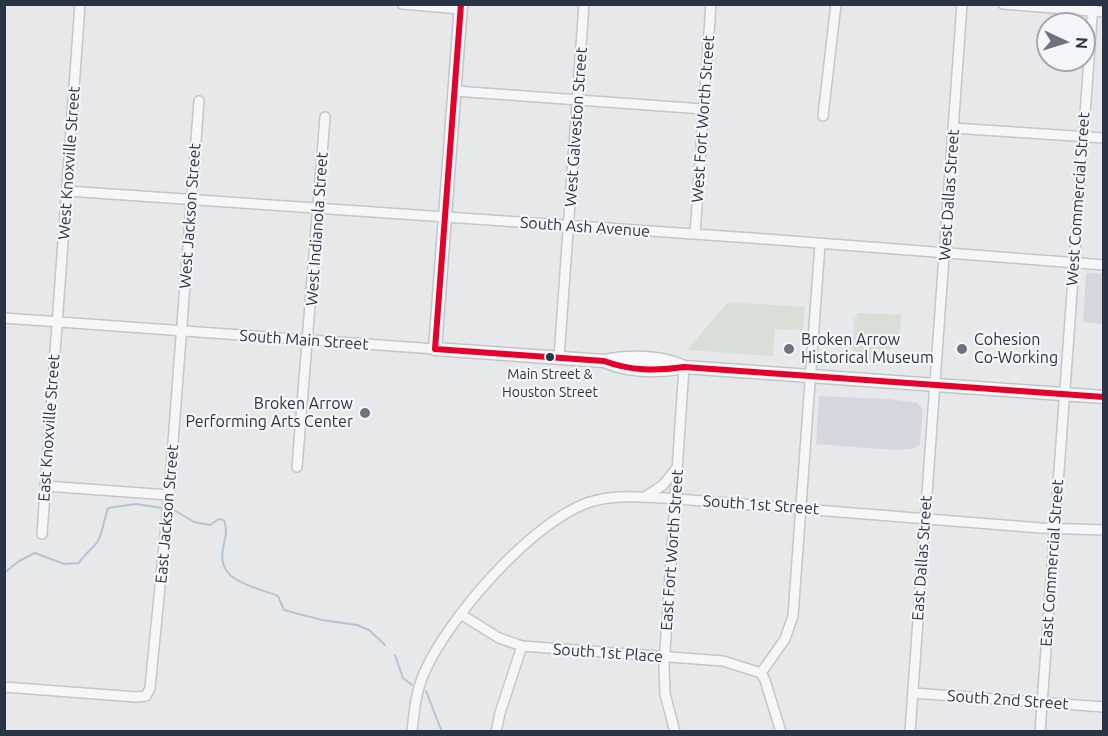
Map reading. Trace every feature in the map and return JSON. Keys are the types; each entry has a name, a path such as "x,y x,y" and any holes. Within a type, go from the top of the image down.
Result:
{"main road":[{"path":"435,349 461,7"},
{"name":"South Main Street","path":"435,349 604,361 620,368 661,371 684,367 1104,397"}],"street":[{"name":"West Knoxville Street","path":"57,322 80,4"},
{"path":"402,4 461,7"},
{"name":"West Galveston Street","path":"559,358 584,4"},
{"name":"West Fort Worth Street","path":"695,234 711,4"},
{"path":"823,116 836,4"},
{"name":"West Dallas Street","path":"935,385 962,4"},
{"path":"1003,4 1092,8 1104,12"},
{"name":"West Commercial Street","path":"1064,394 1092,8"},
{"path":"455,91 703,109"},
{"name":"West Jackson Street","path":"182,332 199,100"},
{"name":"West Indianola Street","path":"297,467 309,341 325,117"},
{"path":"954,128 1104,138"},
{"name":"South Ash Avenue","path":"67,191 318,207 1104,265"},
{"path":"781,732 765,680 761,674 791,628 795,601 820,244"},
{"name":"South Main Street","path":"4,318 435,349"},
{"name":"East Knoxville Street","path":"42,534 57,322"},
{"name":"East Jackson Street","path":"4,687 146,696 152,678 182,332"},
{"name":"East Fort Worth Street","path":"675,732 665,694 664,657 684,367"},
{"name":"East Dallas Street","path":"910,732 935,385"},
{"name":"East Commercial Street","path":"1040,732 1064,394"},
{"path":"645,498 663,485 677,467"},
{"path":"45,486 169,495"},
{"name":"South 1st Street","path":"412,732 416,698 424,675 441,643 462,615 497,572 522,547 560,517 580,506 600,499 675,499 925,519 1104,530"},
{"name":"South 1st Place","path":"462,615 499,638 522,646 723,662 761,674"},
{"path":"496,732 522,646"},
{"name":"South 2nd Street","path":"913,693 1104,707"}],"shaded area":[{"path":"1086,273 1103,274 1103,324 1083,322"},
{"path":"728,302 805,307 803,330 775,329 773,356 687,350"},
{"path":"857,313 901,315 899,346 891,346 890,350 874,349 874,363 853,362 855,324 853,324"},
{"path":"819,396 889,399 917,403 923,410 920,444 913,449 894,450 816,444"}],"waterway":[{"path":"4,573 19,561 35,553 64,564 79,563 98,541 108,508 136,504 162,508"},
{"path":"174,510 194,522 210,525 219,519 224,520 226,531 222,560 225,569 239,581 278,596 284,610 322,620 357,625 369,630 385,645"},
{"path":"395,655 403,678 412,685"},
{"path":"426,691 442,732"}],"transit line":[{"path":"461,4 435,349 604,361 624,367 644,369 684,367 1104,397"}],"place":[{"name":"Broken Arrow Historical Museum","path":"789,349"},
{"name":"Cohesion Co-Working","path":"962,349"},
{"name":"Main Street & Houston Street","path":"550,357"},
{"name":"Broken Arrow Performing Arts Center","path":"365,413"}]}
